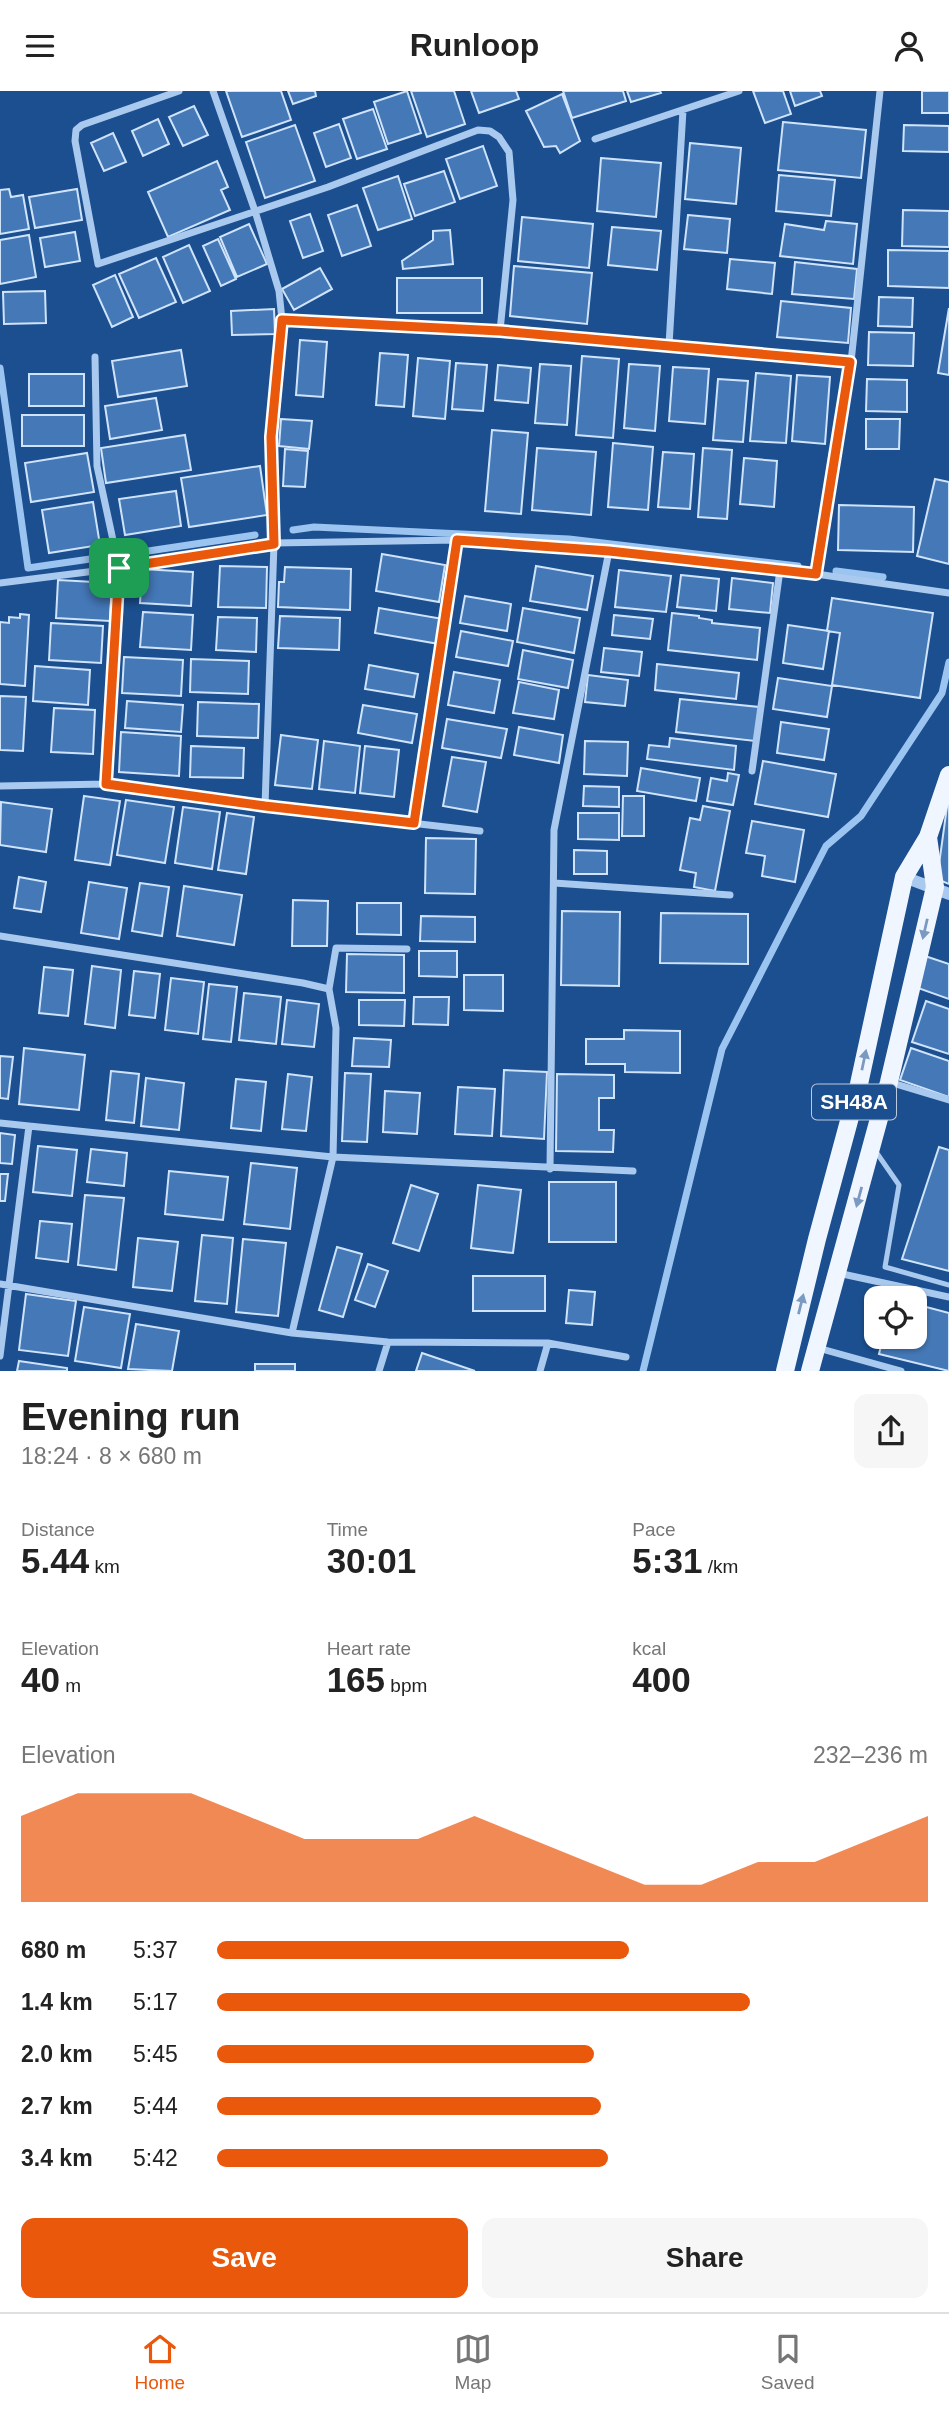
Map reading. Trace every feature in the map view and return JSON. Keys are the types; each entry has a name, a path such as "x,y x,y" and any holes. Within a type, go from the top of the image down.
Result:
{"main road":[{"name":"SH48A","path":"785,1370 859,1084 904,877 928,837 949,775"},
{"name":"SH48A","path":"810,1370 942,890 928,837"}],"street":[{"path":"179,91 82,125 76,130 75,141 98,264 328,187 478,130 490,131 499,137 509,152 513,200 500,331"},
{"path":"213,91 255,211 279,291 282,320 271,437 274,544 265,806"},
{"path":"595,139 739,91"},
{"path":"816,574 850,362 880,91"},
{"path":"669,345 683,110"},
{"path":"282,320 500,331 850,362"},
{"path":"95,357 97,466 119,568 106,784"},
{"path":"414,823 457,540"},
{"path":"0,583 274,544 457,540 609,551 816,574 949,593"},
{"path":"550,1169 554,830 609,551"},
{"path":"752,771 780,570"},
{"path":"0,786 106,784 480,831"},
{"path":"904,877 942,890"},
{"path":"554,883 730,895"},
{"path":"0,936 303,982 328,989"},
{"path":"292,1333 333,1157 336,1028 328,989 336,947 407,949"},
{"path":"889,1082 949,1100"},
{"path":"0,1123 333,1157 633,1171"},
{"path":"0,1356 4,1284 29,1126"},
{"path":"837,1273 949,1297"},
{"path":"4,1284 292,1333 388,1342 548,1343 626,1357"},
{"path":"379,1370 388,1342"},
{"path":"540,1370 548,1343"},
{"path":"816,1348 901,1370"}],"lane":[{"path":"872,1146 899,1185 885,1267 949,1285"}],"building":[{"path":"226,91 281,91 291,120 242,137"},
{"path":"288,91 315,91 316,96 293,104"},
{"path":"407,91 421,133 388,144 374,102"},
{"path":"411,91 454,91 465,124 427,137"},
{"path":"471,91 516,91 519,99 479,113"},
{"path":"563,91 623,91 626,101 572,118"},
{"path":"627,91 660,91 661,93 631,102"},
{"path":"753,91 783,91 791,114 765,123"},
{"path":"790,91 820,91 822,96 795,106"},
{"path":"922,91 949,91 949,113 922,113"},
{"path":"562,94 580,141 560,153 556,146 544,147 526,111"},
{"path":"194,106 208,135 183,146 169,117"},
{"path":"373,109 387,149 357,159 343,119"},
{"path":"158,119 169,144 143,156 132,131"},
{"path":"783,122 866,130 861,178 778,170"},
{"path":"339,124 351,158 326,167 314,133"},
{"path":"295,125 315,181 265,198 246,142"},
{"path":"904,125 949,126 949,152 903,151"},
{"path":"113,133 126,162 104,171 91,143"},
{"path":"690,143 741,148 736,204 685,199"},
{"path":"483,146 497,186 460,199 446,159"},
{"path":"601,158 661,163 656,217 597,211"},
{"path":"217,161 228,187 221,190 230,210 168,237 148,192"},
{"path":"444,171 455,202 415,216 404,184"},
{"path":"779,175 835,180 831,216 776,211"},
{"path":"398,176 412,219 378,230 363,188"},
{"path":"9,189 11,197 23,195 29,229 0,234 0,190"},
{"path":"77,189 82,220 35,228 29,197"},
{"path":"357,205 371,246 342,256 328,215"},
{"path":"903,210 949,211 949,247 902,246"},
{"path":"310,214 323,251 303,258 290,221"},
{"path":"688,215 730,219 727,253 684,249"},
{"path":"522,217 593,224 589,268 518,261"},
{"path":"826,221 857,224 853,264 780,256 785,224 824,230"},
{"path":"249,224 267,264 237,277 220,237"},
{"path":"612,227 661,231 657,270 608,265"},
{"path":"450,230 453,264 403,269 402,261 433,240 433,231"},
{"path":"75,232 80,261 45,267 40,238"},
{"path":"29,235 36,277 0,284 0,240"},
{"path":"218,239 236,279 221,286 203,246"},
{"path":"189,245 210,291 183,303 163,257"},
{"path":"888,250 949,251 949,288 888,286"},
{"path":"156,258 176,302 139,318 119,274"},
{"path":"730,259 775,263 772,294 727,289"},
{"path":"795,262 857,269 854,299 792,294"},
{"path":"514,266 592,273 587,324 510,316"},
{"path":"320,268 332,289 294,310 282,289"},
{"path":"115,275 133,317 112,327 93,285"},
{"path":"397,278 482,278 482,313 397,313"},
{"path":"45,291 46,323 4,324 3,292"},
{"path":"879,297 913,298 912,327 878,326"},
{"path":"781,301 851,308 848,343 777,337"},
{"path":"949,308 949,375 938,373"},
{"path":"274,309 275,334 232,335 231,311"},
{"path":"869,332 914,333 913,366 868,365"},
{"path":"300,340 327,342 323,397 296,395"},
{"path":"181,350 187,386 118,397 112,361"},
{"path":"380,353 408,355 404,407 376,405"},
{"path":"582,356 619,359 613,438 576,435"},
{"path":"418,358 450,361 445,419 413,416"},
{"path":"456,363 487,365 483,411 452,409"},
{"path":"540,364 571,366 567,425 535,423"},
{"path":"629,364 660,366 655,431 624,428"},
{"path":"498,365 531,368 528,403 495,400"},
{"path":"673,367 709,369 705,424 669,421"},
{"path":"756,373 791,376 786,443 750,441"},
{"path":"29,374 84,374 84,406 29,406"},
{"path":"797,375 830,377 825,444 792,441"},
{"path":"718,379 748,381 743,442 713,440"},
{"path":"867,379 907,380 907,412 866,411"},
{"path":"156,398 162,430 110,439 105,406"},
{"path":"22,415 84,415 84,446 22,446"},
{"path":"281,419 312,421 309,449 279,446"},
{"path":"866,419 900,419 899,449 866,449"},
{"path":"492,430 528,433 521,514 485,511"},
{"path":"185,435 191,470 106,483 101,448"},
{"path":"613,443 653,447 648,510 608,507"},
{"path":"537,448 596,452 591,515 532,510"},
{"path":"703,448 732,450 727,519 698,517"},
{"path":"285,449 308,451 305,487 283,486"},
{"path":"663,452 694,454 690,509 658,507"},
{"path":"87,453 94,492 31,502 25,463"},
{"path":"744,458 777,461 774,507 740,504"},
{"path":"260,466 267,515 189,527 181,478"},
{"path":"935,479 949,482 949,564 917,556"},
{"path":"176,491 181,526 125,535 119,499"},
{"path":"93,502 100,545 49,553 42,510"},
{"path":"839,505 914,507 913,552 838,550"},
{"path":"382,554 445,565 439,602 376,591"},
{"path":"220,566 267,567 266,608 218,607"},
{"path":"536,566 593,576 587,610 530,601"},
{"path":"285,567 351,569 350,610 278,607 279,582 284,582"},
{"path":"142,569 193,572 191,606 140,603"},
{"path":"619,570 671,576 666,612 615,607"},
{"path":"681,575 719,579 716,611 677,607"},
{"path":"732,578 773,583 770,613 729,609"},
{"path":"58,580 112,583 110,621 56,618"},
{"path":"465,596 511,604 507,631 460,623"},
{"path":"832,598 933,613 920,698 832,685 840,633 827,631"},
{"path":"379,608 443,619 439,644 375,633"},
{"path":"523,608 580,618 574,653 517,642"},
{"path":"143,612 193,615 191,650 140,647"},
{"path":"672,613 699,616 712,620 712,623 760,628 757,660 668,650"},
{"path":"20,614 29,615 25,686 0,684 0,622 9,623 9,617 20,618"},
{"path":"614,615 653,619 650,639 612,635"},
{"path":"280,616 340,618 339,650 278,648"},
{"path":"218,617 257,618 256,652 216,650"},
{"path":"51,623 103,626 101,663 49,660"},
{"path":"788,625 829,631 823,669 783,663"},
{"path":"461,631 513,641 508,666 456,657"},
{"path":"604,648 642,652 639,676 601,672"},
{"path":"523,650 573,660 568,688 518,679"},
{"path":"124,657 183,660 181,696 122,693"},
{"path":"191,659 249,661 248,694 190,692"},
{"path":"657,664 739,673 736,699 655,690"},
{"path":"369,665 418,674 414,697 365,689"},
{"path":"35,666 90,670 88,705 33,701"},
{"path":"454,672 500,680 494,713 448,705"},
{"path":"588,675 628,680 625,706 585,702"},
{"path":"778,678 832,686 827,717 773,709"},
{"path":"519,682 559,690 554,719 513,713"},
{"path":"0,696 26,697 23,751 0,750"},
{"path":"680,699 759,707 755,741 676,732"},
{"path":"127,701 183,705 181,732 125,728"},
{"path":"198,702 259,704 258,738 197,736"},
{"path":"363,705 417,714 412,743 358,733"},
{"path":"54,708 95,710 93,754 51,752"},
{"path":"447,719 507,729 501,758 442,748"},
{"path":"781,722 829,729 824,760 777,753"},
{"path":"519,727 563,735 559,763 514,755"},
{"path":"121,732 181,736 179,776 119,772"},
{"path":"281,735 318,740 312,789 275,785"},
{"path":"670,738 736,746 734,770 647,759 649,745 669,747"},
{"path":"324,741 360,746 355,793 319,789"},
{"path":"585,741 628,742 627,776 584,774"},
{"path":"191,746 244,748 243,778 190,777"},
{"path":"365,746 399,750 394,797 360,793"},
{"path":"452,757 486,762 477,812 443,806"},
{"path":"763,761 836,774 828,817 755,804"},
{"path":"641,768 700,778 696,801 637,791"},
{"path":"728,773 739,775 733,805 707,801 711,778 727,781"},
{"path":"584,786 619,787 619,807 583,806"},
{"path":"949,792 949,884 937,879"},
{"path":"84,796 120,801 110,865 75,860"},
{"path":"623,796 644,796 644,836 622,836"},
{"path":"126,800 174,807 165,863 117,855"},
{"path":"1,802 52,809 46,852 0,845"},
{"path":"703,806 730,811 715,891 694,887 696,873 680,870 690,818 700,820"},
{"path":"183,807 220,812 212,869 175,863"},
{"path":"227,813 254,817 246,874 218,870"},
{"path":"578,813 619,813 619,840 578,839"},
{"path":"752,821 804,830 795,882 762,876 765,856 746,853"},
{"path":"426,838 476,839 475,894 425,893"},
{"path":"574,850 607,851 607,874 574,874"},
{"path":"19,877 46,882 41,912 14,908"},
{"path":"89,882 127,888 119,939 81,933"},
{"path":"140,883 169,887 162,936 132,931"},
{"path":"184,886 242,895 234,945 177,936"},
{"path":"293,900 328,901 327,946 292,946"},
{"path":"357,903 401,903 401,935 357,934"},
{"path":"562,911 620,912 619,986 561,985"},
{"path":"661,913 748,914 748,964 660,963"},
{"path":"421,916 475,917 475,942 420,941"},
{"path":"419,951 457,951 457,977 419,976"},
{"path":"347,954 404,955 404,993 346,992"},
{"path":"925,956 949,964 949,999 915,987"},
{"path":"92,966 121,970 115,1028 85,1024"},
{"path":"44,967 73,970 68,1016 39,1013"},
{"path":"134,971 160,974 155,1018 129,1015"},
{"path":"464,975 503,975 503,1011 464,1010"},
{"path":"171,978 204,982 198,1034 165,1030"},
{"path":"209,984 237,987 231,1042 203,1039"},
{"path":"244,993 281,997 276,1044 239,1040"},
{"path":"414,997 449,997 448,1025 413,1024"},
{"path":"287,1000 319,1004 314,1047 282,1044"},
{"path":"359,1000 405,1000 404,1026 359,1025"},
{"path":"926,1001 949,1009 949,1054 912,1042"},
{"path":"624,1030 680,1031 680,1073 625,1072 625,1064 586,1064 586,1039 624,1039"},
{"path":"354,1038 391,1040 389,1067 352,1066"},
{"path":"24,1048 85,1055 79,1110 19,1104"},
{"path":"911,1048 949,1061 949,1097 900,1080"},
{"path":"0,1056 13,1057 8,1099 0,1098"},
{"path":"504,1070 547,1072 544,1139 501,1136"},
{"path":"111,1071 139,1074 134,1123 106,1120"},
{"path":"345,1073 371,1074 367,1142 342,1141"},
{"path":"288,1074 312,1077 306,1131 282,1129"},
{"path":"557,1074 614,1075 614,1098 599,1098 599,1130 614,1130 613,1152 556,1151"},
{"path":"146,1078 184,1083 179,1130 141,1126"},
{"path":"236,1079 266,1082 261,1131 231,1128"},
{"path":"458,1087 495,1089 492,1136 455,1134"},
{"path":"385,1091 420,1093 417,1134 383,1132"},
{"path":"0,1133 15,1135 12,1164 0,1163"},
{"path":"38,1146 77,1150 72,1196 33,1192"},
{"path":"939,1147 949,1150 949,1271 902,1259"},
{"path":"91,1149 127,1153 124,1186 87,1182"},
{"path":"251,1163 297,1168 290,1229 244,1224"},
{"path":"169,1171 228,1177 223,1220 165,1214"},
{"path":"0,1174 8,1174 5,1201 0,1201"},
{"path":"549,1182 616,1182 616,1242 549,1242"},
{"path":"411,1185 438,1194 419,1251 393,1243"},
{"path":"478,1185 521,1190 513,1253 471,1248"},
{"path":"85,1195 124,1198 116,1270 78,1265"},
{"path":"40,1221 72,1224 68,1262 36,1258"},
{"path":"202,1235 233,1238 227,1304 195,1301"},
{"path":"138,1238 178,1242 172,1291 133,1287"},
{"path":"243,1239 286,1243 278,1316 236,1312"},
{"path":"337,1247 362,1254 343,1317 319,1310"},
{"path":"368,1264 388,1271 375,1307 355,1300"},
{"path":"473,1276 545,1276 545,1311 473,1311"},
{"path":"569,1290 595,1292 592,1325 566,1323"},
{"path":"26,1294 76,1301 68,1356 19,1350"},
{"path":"84,1307 130,1314 121,1368 75,1361"},
{"path":"927,1307 949,1313 949,1371 879,1354 880,1349 927,1349"},
{"path":"136,1324 179,1331 172,1371 128,1369"},
{"path":"422,1353 475,1371 416,1371"},
{"path":"19,1361 67,1368 67,1371 17,1371"},
{"path":"255,1364 295,1364 295,1371 255,1371"}],"waterway":[{"path":"0,368 28,568 97,558"},
{"path":"293,530 314,527 569,539 798,566"},
{"path":"135,553 255,535"},
{"path":"836,571 883,577"},
{"path":"643,1371 722,1049 826,846 861,816 942,693 949,662"}],"route":[{"path":"282,320 500,331 850,362 816,574 609,551 457,540 414,823 106,784 119,568 274,544 271,437 282,320"}]}
